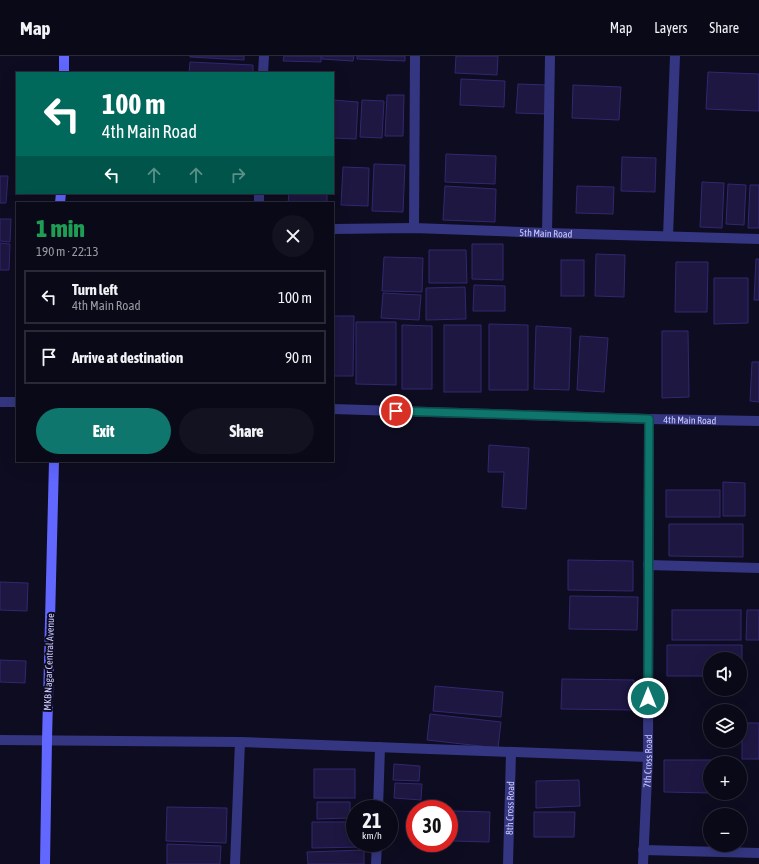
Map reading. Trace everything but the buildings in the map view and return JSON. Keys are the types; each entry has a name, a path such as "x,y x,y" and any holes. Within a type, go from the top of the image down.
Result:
{"main road":[{"path":"64,56 64,72"},
{"name":"MKB Nagar Central Avenue","path":"45,864 46,740 54,462"}],"street":[{"path":"264,56 264,72"},
{"path":"414,228 415,56"},
{"path":"547,234 550,56"},
{"path":"668,236 675,56"},
{"name":"5th Main Road","path":"334,229 414,228 547,234 759,239"},
{"path":"0,402 16,402"},
{"name":"4th Main Road","path":"334,409 649,419 759,420"},
{"name":"7th Cross Road","path":"643,864 648,757 649,419"},
{"path":"648,565 759,568"},
{"path":"0,740 240,742 648,757"},
{"path":"235,864 240,742"},
{"path":"378,800 380,747"},
{"name":"8th Cross Road","path":"508,864 511,753"},
{"path":"643,850 759,853"},
{"path":"376,864 377,852"}],"route":[{"path":"396,411 649,419 648,698"}]}
